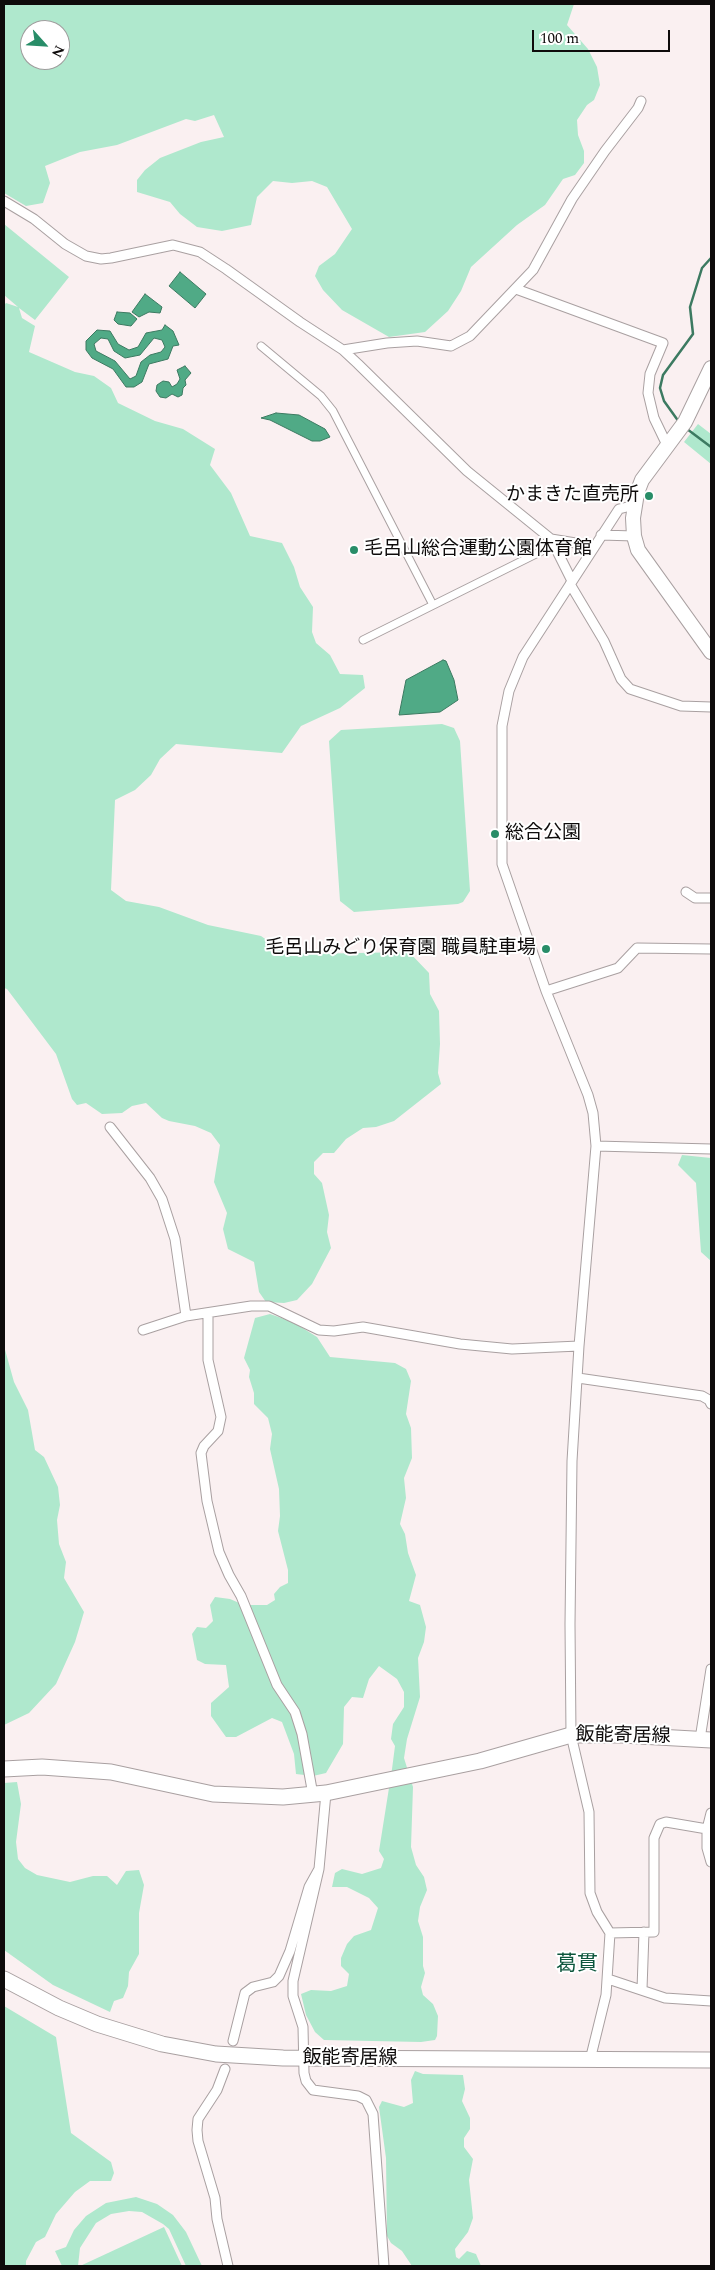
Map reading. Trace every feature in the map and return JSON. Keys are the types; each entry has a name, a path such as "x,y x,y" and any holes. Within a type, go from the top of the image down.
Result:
{"main road":[{"path":"711,368 682,426 642,480 635,505 634,536 638,550 711,652"},
{"name":"飯能寄居線","path":"4,1769 42,1767 111,1772 213,1794 283,1798 319,1794 480,1761 571,1735 706,1739"},
{"name":"飯能寄居線","path":"4,1979 76,2016 152,2041 216,2054 303,2058 711,2060"}],"street":[{"path":"343,350 387,343 417,341 451,346 470,336 533,270 572,199 638,108 641,101"},
{"path":"4,201 34,219 65,244 94,258 111,258 173,245 192,249 226,268 300,322 343,350 467,471 553,542 571,582 604,641 621,678 630,689 681,706 711,707"},
{"path":"516,289 663,343 650,374 648,393 654,418 667,445"},
{"path":"261,346 321,396 333,411 433,605"},
{"path":"590,2060 602,2019 608,1979 610,1933 597,1912 590,1893 590,1812 571,1735 572,1460 579,1346 596,1146 593,1113 588,1095 546,991 502,864 502,726 509,691 516,672 571,582 619,509 635,505"},
{"path":"601,535 634,536"},
{"path":"363,640 553,542 594,546"},
{"path":"686,892 696,898 711,898"},
{"path":"546,991 618,968 637,948 711,948"},
{"path":"110,1127 150,1178 162,1199 175,1239 186,1316"},
{"path":"596,1146 711,1149"},
{"path":"143,1330 186,1316 251,1306 269,1306 319,1330 334,1331 363,1327 460,1344 512,1349 579,1346"},
{"path":"208,1314 208,1360 221,1417 218,1431 204,1446 201,1454 207,1501 219,1552 248,1612 277,1685 295,1712 319,1794 319,1869 293,1981 293,1996 303,2027 303,2058 306,2081 313,2090 358,2096 366,2100 373,2114 384,2266"},
{"path":"578,1378 702,1396 709,1400 711,1404"},
{"path":"706,1739 711,1669"},
{"path":"711,1813 706,1829 707,1848 711,1862"},
{"path":"610,1933 654,1932 654,1838 660,1824 666,1822 706,1829"},
{"path":"233,2041 246,1993 253,1986 273,1982 283,1969 308,1887 319,1869"},
{"path":"642,1989 644,1932"},
{"path":"608,1979 665,1998 711,2001"},
{"path":"225,2069 218,2090 198,2119 197,2130 198,2141 215,2198 217,2219 228,2266"}],"shaded area":[{"path":"4,4 574,4 567,25 588,49 597,67 600,85 594,100 587,105 577,120 578,135 584,151 584,163 575,175 563,179 545,205 517,225 471,267 461,291 448,311 425,332 389,337 342,310 323,290 315,276 319,266 335,254 352,229 327,187 312,181 292,183 273,181 257,197 251,225 222,231 197,227 180,214 170,202 137,192 137,180 145,170 160,158 201,142 224,137 214,115 195,121 186,119 117,145 80,152 45,166 50,183 43,203 26,206 4,193"},
{"path":"4,224 69,277 35,320 19,308 22,318 35,326 29,352 75,372 94,376 111,388 118,403 155,421 183,429 215,449 210,465 231,493 250,536 282,543 294,567 300,587 313,607 312,632 316,643 330,655 340,674 363,675 365,688 340,708 301,726 282,753 176,744 160,759 151,775 135,790 115,800 111,890 126,901 159,907 208,925 261,936 278,948 306,954 409,952 429,973 430,994 439,1011 440,1044 438,1073 441,1084 394,1121 376,1127 363,1128 346,1139 334,1153 323,1153 314,1162 314,1174 322,1183 329,1215 327,1232 331,1248 312,1284 297,1300 284,1303 266,1302 259,1292 254,1262 228,1249 223,1229 227,1213 214,1182 220,1145 211,1133 195,1126 162,1118 146,1103 132,1106 122,1113 102,1114 86,1103 77,1105 72,1099 56,1054 7,989 4,988 4,305 6,303 18,307 4,295"},
{"path":"180,272 206,294 195,308 169,286"},
{"path":"145,294 162,307 160,313 149,312 139,317 132,312"},
{"path":"117,312 130,313 137,319 131,326 118,324 114,320"},
{"path":"165,325 173,331 179,345 173,346 168,359 149,364 142,382 134,387 126,387 113,369 92,358 86,350 86,341 97,330 110,331 118,344 129,350 138,347 146,333 162,330","holes":["101,338 108,339 114,351 125,358 140,355 154,338 162,340 165,347 161,352 150,355 141,362 136,376 130,379 115,361 96,351 94,344"]},
{"path":"185,366 191,373 185,380 186,385 183,388 182,395 178,397 172,394 166,398 160,397 156,391 157,385 163,381 169,382 172,387 177,384 180,379 177,370"},
{"path":"276,413 299,415 325,429 330,437 320,441 312,441 270,420 261,418"},
{"path":"698,424 711,434 711,464 684,442"},
{"path":"443,660 446,661 454,680 458,700 440,712 399,715 406,680"},
{"path":"442,724 454,728 460,741 470,891 463,902 458,904 354,912 340,901 329,741 341,730"},
{"path":"682,1155 711,1158 711,1261 701,1252 696,1183 678,1165"},
{"path":"270,1314 293,1322 317,1337 330,1357 395,1363 406,1369 411,1381 406,1414 411,1428 412,1458 404,1478 406,1498 400,1524 405,1534 408,1553 416,1575 409,1601 420,1605 426,1627 424,1642 418,1658 420,1697 407,1739 404,1758 413,1787 411,1847 416,1865 424,1877 427,1890 420,1907 418,1921 423,1937 423,1966 425,1973 421,1987 423,1995 433,2004 438,2016 435,2040 421,2042 324,2040 315,2032 306,2015 301,1994 311,1990 331,1991 347,1986 349,1974 341,1966 341,1958 347,1944 354,1936 371,1930 378,1908 369,1898 347,1887 332,1887 335,1873 342,1869 362,1874 381,1868 384,1859 379,1851 395,1746 391,1739 393,1724 404,1707 404,1692 397,1679 379,1666 369,1679 363,1698 352,1697 344,1707 343,1744 326,1773 313,1776 296,1774 294,1754 282,1722 272,1718 236,1737 226,1737 211,1716 211,1703 229,1687 226,1665 205,1664 197,1660 192,1634 197,1627 206,1628 213,1621 210,1605 215,1597 230,1599 244,1605 267,1605 275,1600 274,1594 280,1587 288,1583 288,1570 278,1531 280,1516 279,1489 270,1449 272,1434 268,1418 254,1404 254,1393 249,1377 250,1370 244,1358 255,1318"},
{"path":"4,1346 14,1382 28,1410 35,1450 44,1457 58,1487 60,1505 57,1520 59,1544 66,1562 64,1578 84,1612 75,1642 56,1684 29,1713 4,1725"},
{"path":"17,1782 21,1804 16,1842 18,1859 25,1868 37,1875 70,1882 93,1876 107,1876 117,1885 126,1871 139,1870 144,1885 139,1913 139,1954 129,1972 128,1986 123,1998 114,2001 110,2012 53,1985 4,1950 4,1783"},
{"path":"4,2006 56,2037 71,2133 111,2162 114,2173 111,2181 90,2181 75,2192 56,2214 45,2237 36,2242 26,2261 26,2266 4,2266"},
{"path":"415,2071 423,2074 463,2075 465,2089 462,2101 470,2118 470,2129 464,2138 464,2147 473,2159 469,2180 473,2218 468,2232 455,2249 456,2257 459,2259 467,2251 476,2254 481,2266 412,2266 402,2251 391,2243 387,2236 386,2158 379,2107 382,2101 404,2107 413,2103 411,2080"},
{"path":"136,2197 157,2204 173,2215 186,2232 202,2266 186,2266 169,2229 163,2224 142,2212 129,2211 111,2214 96,2223 80,2248 78,2266 62,2266 55,2251 66,2247 74,2230 86,2216 106,2203"},
{"path":"164,2227 182,2266 80,2266"}],"waterway":[{"path":"679,422 664,401 660,388 663,375 693,334 690,307 702,268 711,258"},
{"path":"687,429 711,447"}],"place":[{"name":"かまきた直売所","path":"649,496"},
{"name":"毛呂山総合運動公園体育館","path":"354,550"},
{"name":"総合公園","path":"495,834"},
{"name":"毛呂山みどり保育園 職員駐車場","path":"546,949"}],"district":[{"name":"葛貫","path":"577,1966"}]}
